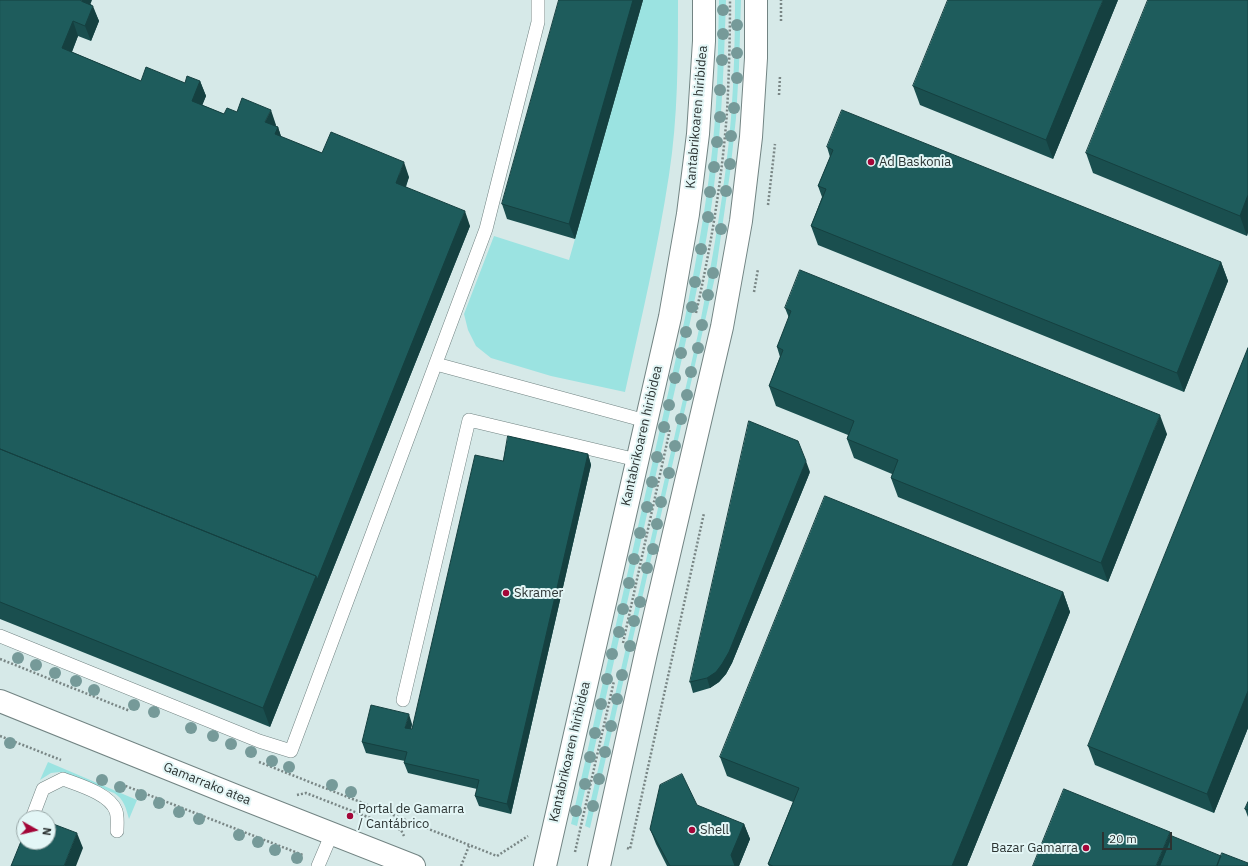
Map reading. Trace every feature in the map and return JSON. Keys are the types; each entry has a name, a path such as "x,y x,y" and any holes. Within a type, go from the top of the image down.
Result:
{"main road":[{"name":"Kantabrikoaren hiribidea","path":"545,866 670,316 688,214 698,134 704,41 704,0"},
{"path":"599,866 650,637 722,327 741,221 752,121 756,58 756,0"},
{"name":"Gamarrako atea","path":"0,701 414,866"}],"lane":[{"path":"0,636 258,741 291,751 486,229 538,22 538,0"},
{"path":"436,364 646,421"},
{"path":"403,700 469,420 637,460"},
{"path":"35,810 44,789 63,779 87,788 108,799 117,812 117,830"},
{"path":"319,864 332,833"}],"path":[{"path":"0,659 133,712"},
{"path":"0,736 63,761"},
{"path":"258,762 497,856 529,836 530,830"},
{"path":"114,781 319,864"},
{"path":"461,866 469,846"}],"shaded area":[{"path":"643,0 678,0 677,88 672,153 665,202 649,284 625,392 551,376 491,358 476,346 468,330 464,314 494,236 569,260"},
{"path":"719,0 726,0 722,93 717,163 707,236 691,318 577,826 571,824 685,318 699,244 707,194 715,119"},
{"path":"735,0 741,0 736,118 730,173 715,277 590,828 585,826 698,334 713,253 722,199 731,118"},
{"path":"48,762 137,800 129,819 122,801 114,793 60,772 51,773 40,780"}],"building":[{"path":"0,0 81,0 93,6 85,26 73,21 62,48 141,81 146,67 185,83 187,76 200,81 192,101 224,114 227,108 237,112 242,98 271,110 265,122 278,127 275,134 322,153 331,132 404,162 396,183 465,211 317,580 316,576 0,449"},
{"path":"559,0 633,0 569,224 502,204"},
{"path":"948,0 1103,0 1046,140 913,86"},
{"path":"1148,0 1248,0 1248,195 1240,216 1086,153"},
{"path":"842,110 1221,262 1177,373 811,226 826,189 818,186 833,150 827,147"},
{"path":"800,270 1160,415 1101,563 891,478 898,460 847,439 854,421 769,386 783,350 777,347 791,311 785,308"},
{"path":"1248,348 1248,691 1207,794 1088,746"},
{"path":"749,421 798,441 806,461 729,652 716,672 707,678 690,682"},
{"name":"Skramer","path":"508,436 588,454 507,804 475,796 479,780 404,763 407,752 362,742 371,705 409,714 405,728 412,729 475,455 503,461"},
{"path":"0,449 316,576 263,708 0,602"},
{"path":"825,496 1063,592 952,866 773,866 768,864 799,788 720,757"},
{"name":"Shell","path":"682,774 697,805 744,824 731,855 735,866 670,866 650,829 660,785"},
{"path":"1064,789 1170,832 1156,866 1033,866"},
{"path":"1248,802 1248,810 1245,809"},
{"path":"56,825 77,833 64,866 11,866 18,850 56,850"},
{"path":"1172,836 1221,856 1217,866 1160,866"},
{"path":"1222,853 1248,863 1248,866 1217,866"}],"place":[{"name":"Ad Baskonia","path":"871,162"},
{"name":"Skramer","path":"506,593"},
{"name":"Portal de Gamarra / Cantábrico","path":"350,816"},
{"name":"Shell","path":"692,830"},
{"name":"Bazar Gamarra","path":"1086,848"}]}
